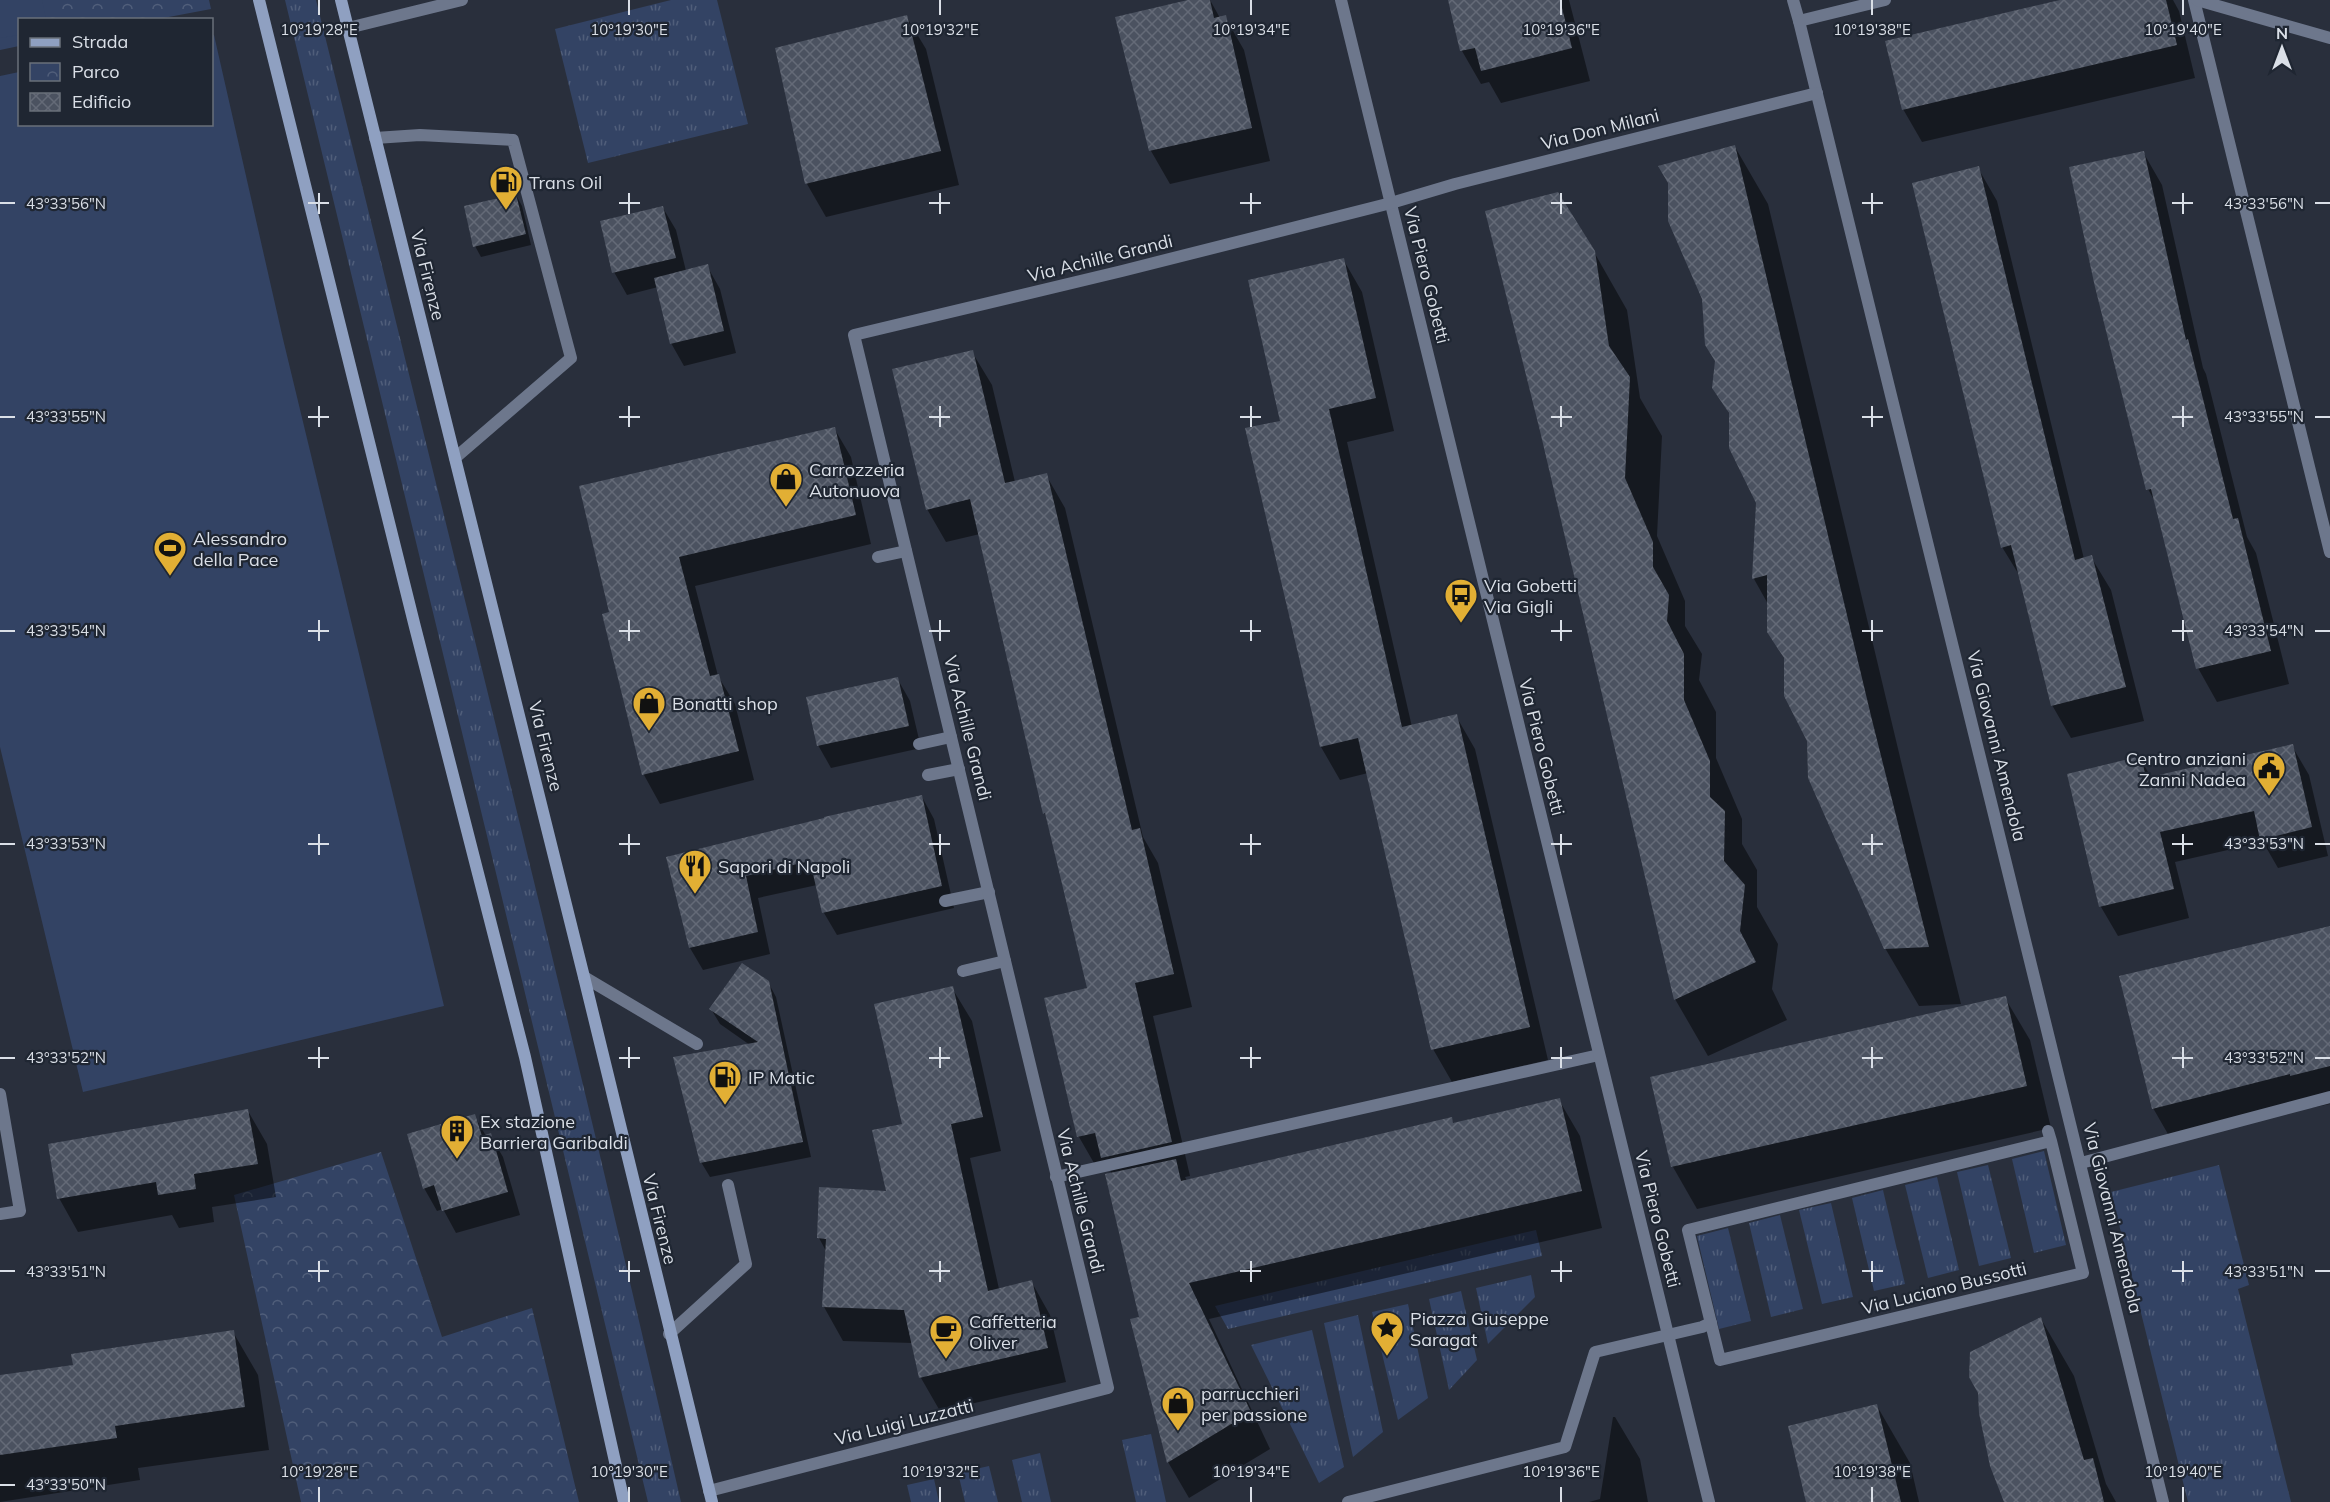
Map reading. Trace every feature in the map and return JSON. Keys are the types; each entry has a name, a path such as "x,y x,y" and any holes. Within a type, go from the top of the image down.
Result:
{"main road":[{"path":"259,0 525,1057 624,1502"},
{"name":"Via Firenze","path":"341,0 584,977 710,1497"}],"street":[{"path":"348,28 462,0"},
{"name":"Via Piero Gobetti","path":"1341,0 1709,1502"},
{"name":"Via Giovanni Amendola","path":"1793,0 2163,1502"},
{"path":"1799,21 1885,0"},
{"path":"2330,38 2196,0 2330,552"},
{"name":"Via Don Milani","path":"1392,203 1455,184 1817,93"},
{"path":"375,138 420,135 513,140 570,358 455,458"},
{"name":"Via Achille Grandi","path":"1108,1388 854,335 1111,274 1392,203"},
{"path":"878,557 906,551"},
{"path":"920,744 951,737"},
{"path":"928,775 959,769"},
{"path":"945,901 989,892"},
{"path":"963,971 1005,961"},
{"path":"584,977 697,1044"},
{"path":"1056,1177 1599,1055"},
{"path":"0,1094 20,1211 0,1214"},
{"path":"2081,1163 2330,1097"},
{"name":"Via Luciano Bussotti","path":"2049,1136 2083,1273 1720,1360 1711,1323 1688,1230 2049,1136"},
{"path":"669,1334 746,1264 728,1185"},
{"path":"1348,1502 1565,1447 1595,1352 1711,1323"},
{"name":"Via Luigi Luzzatti","path":"710,1497 1108,1388"}],"green space":[{"path":"0,0 209,0 211,9 163,18 18,18 18,46 0,50"},
{"path":"0,0 42,0 46,18 18,18 18,35 0,38"},
{"path":"285,0 316,0 548,938 681,1502 648,1502"},
{"path":"671,0 717,0 748,124 588,163 555,29"},
{"name":"Alessandro della Pace","path":"214,35 283,339 444,1006 83,1092 0,747 0,76 18,72 18,126 213,126"},
{"path":"2044,1151 2066,1245 2034,1253 2012,1159"},
{"path":"381,1152 442,1337 532,1308 579,1502 301,1502 234,1195"},
{"path":"1988,1165 2011,1258 1979,1266 1957,1172"},
{"path":"2219,1165 2249,1285 2238,1289 2291,1502 2188,1502 2111,1192"},
{"path":"1937,1177 1959,1270 1928,1278 1905,1185"},
{"path":"1883,1190 1905,1284 1874,1291 1852,1198"},
{"path":"1831,1203 1853,1297 1822,1304 1799,1210"},
{"path":"1780,1215 1803,1309 1771,1317 1749,1223"},
{"path":"1728,1228 1751,1321 1719,1329 1697,1236"},
{"path":"1536,1230 1542,1256 1228,1329 1215,1306"},
{"path":"1531,1275 1535,1297 1488,1344 1476,1288"},
{"path":"1461,1291 1477,1360 1449,1390 1429,1299"},
{"path":"1408,1304 1428,1398 1398,1420 1372,1312"},
{"path":"1358,1315 1383,1432 1353,1457 1324,1323"},
{"path":"1312,1330 1344,1467 1319,1483 1251,1345"},
{"path":"1151,1434 1166,1502 1136,1502 1122,1440"},
{"path":"1040,1453 1051,1502 1022,1502 1012,1460"},
{"path":"989,1466 998,1502 965,1502 958,1473"},
{"path":"934,1479 939,1502 911,1502 907,1485"}],"building":[{"path":"1188,0 1210,0 1214,18 1226,15 1252,128 1149,151 1115,17"},
{"path":"1448,0 1560,0 1572,48 1481,71 1475,48 1460,51"},
{"path":"2060,0 2166,0 2177,45 1902,110 1885,41"},
{"path":"907,15 941,151 805,184 775,48"},
{"path":"1735,145 1872,720 1929,947 1884,949 1808,778 1807,741 1784,696 1784,658 1767,632 1767,575 1752,579 1756,503 1729,448 1729,413 1712,388 1715,361 1705,345 1702,299 1668,221 1668,183 1658,166"},
{"path":"2144,151 2186,340 2188,339 2233,519 2238,518 2271,651 2196,669 2151,489 2146,490 2095,287 2069,167"},
{"path":"1979,166 2075,560 2092,555 2126,687 2051,706 2011,545 2001,548 1912,183"},
{"path":"1558,192 1595,251 1609,346 1630,377 1625,478 1653,542 1653,567 1669,595 1667,621 1684,654 1684,700 1710,761 1710,797 1725,811 1724,861 1745,885 1740,931 1756,962 1674,1000 1540,431 1485,211"},
{"path":"516,194 526,234 473,247 464,206"},
{"path":"663,206 676,258 612,273 600,221"},
{"path":"1344,258 1376,398 1329,409 1402,727 1457,714 1530,1027 1431,1050 1358,738 1320,747 1245,428 1280,421 1248,280"},
{"path":"708,264 724,331 670,344 654,278"},
{"path":"973,350 1005,483 1047,473 1132,830 1140,828 1174,974 1135,983 1172,1142 1101,1158 1095,1133 1077,1137 1044,998 1087,988 1045,813 1043,814 970,499 926,510 892,369"},
{"path":"835,427 856,515 679,557 710,676 719,674 739,751 642,775 602,614 609,612 579,486"},
{"path":"898,677 909,726 817,746 806,697"},
{"path":"2293,744 2312,827 2260,840 2254,811 2160,832 2174,889 2099,907 2067,774 2141,756 2146,778"},
{"path":"922,795 942,886 822,913 810,861 746,876 758,932 689,948 666,857"},
{"path":"2330,926 2330,1066 2152,1109 2119,976"},
{"path":"742,963 769,981 803,1142 700,1163 673,1057 758,1042 709,1009"},
{"path":"953,986 983,1117 951,1124 988,1291 1032,1280 1048,1348 919,1378 904,1310 822,1307 826,1239 817,1238 819,1187 886,1191 872,1130 902,1124 874,1004"},
{"path":"2006,996 2027,1086 1671,1167 1650,1077"},
{"path":"1560,1098 1582,1191 1189,1283 1251,1412 1167,1463 1130,1319 1139,1317 1105,1174 1176,1159 1181,1181 1452,1117 1453,1123"},
{"path":"248,1109 258,1164 194,1174 196,1189 158,1195 156,1182 57,1199 48,1144"},
{"name":"Ex stazione Barriera Garibaldi","path":"475,1114 482,1136 491,1133 508,1192 442,1211 434,1185 423,1189 407,1134"},
{"path":"2041,1317 2084,1460 2093,1458 2104,1502 2004,1502 1990,1466 1979,1413 1978,1393 1969,1377 1970,1352"},
{"path":"234,1330 245,1407 115,1426 117,1438 0,1455 0,1375 73,1365 71,1354"},
{"path":"1877,1404 1901,1502 1806,1502 1788,1426"}],"place":[{"name":"Trans Oil","path":"506,211"},
{"name":"Carrozzeria Autonuova","path":"786,508"},
{"name":"Alessandro della Pace","path":"170,577"},
{"name":"Via Gobetti Via Gigli","path":"1461,624"},
{"name":"Bonatti shop","path":"649,732"},
{"name":"Centro anziani Zanni Nadea","path":"2269,797"},
{"name":"Sapori di Napoli","path":"695,895"},
{"name":"IP Matic","path":"725,1106"},
{"name":"Ex stazione Barriera Garibaldi","path":"457,1160"},
{"name":"Piazza Giuseppe Saragat","path":"1387,1357"},
{"name":"Caffetteria Oliver","path":"946,1360"},
{"name":"parrucchieri per passione","path":"1178,1432"}]}
